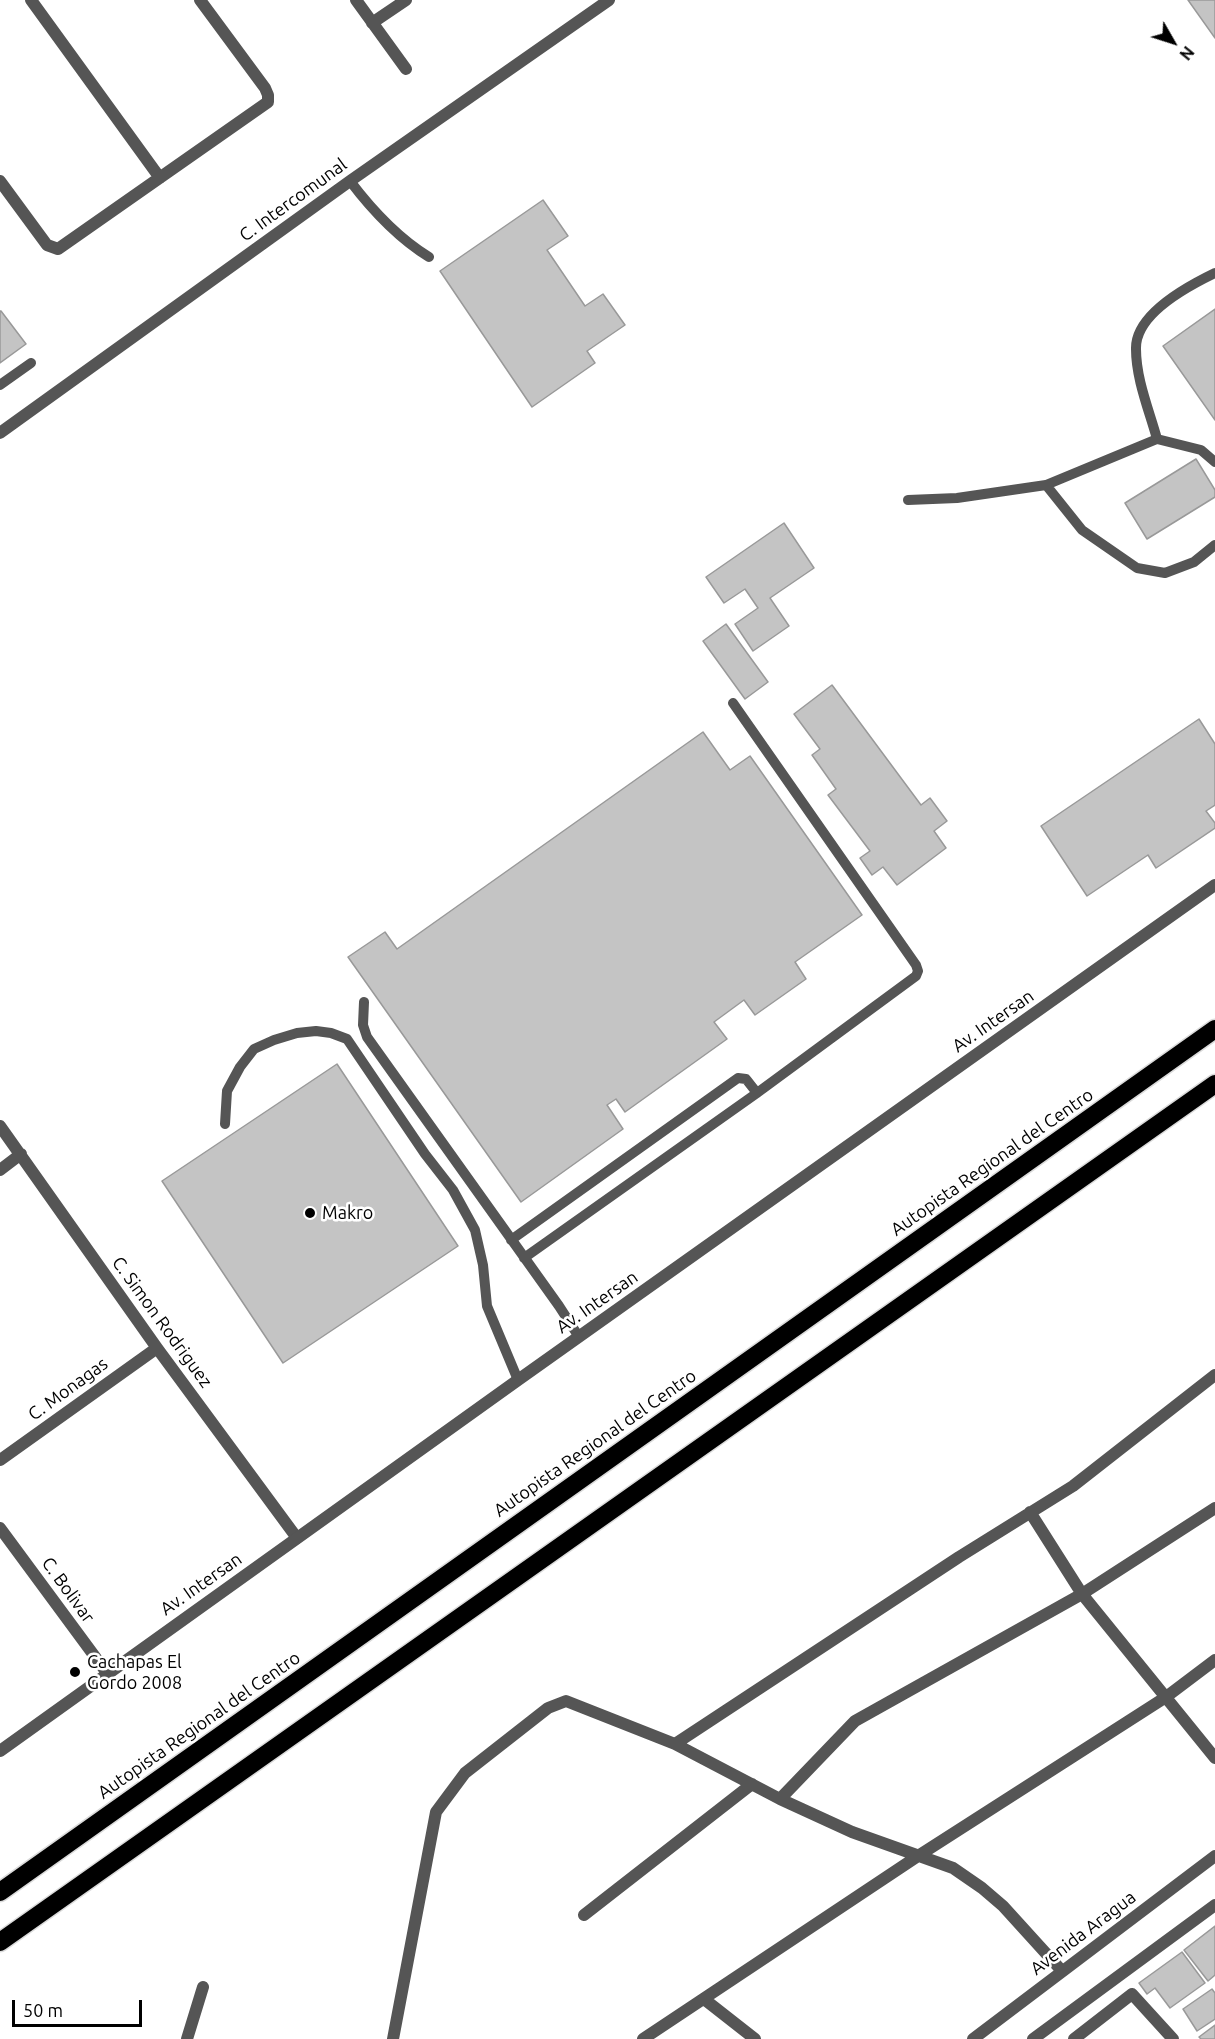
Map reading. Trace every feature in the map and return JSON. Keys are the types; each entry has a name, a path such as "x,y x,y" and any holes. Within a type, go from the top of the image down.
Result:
{"highway":[{"name":"Autopista Regional del Centro","path":"0,1892 1215,1029"},
{"path":"0,1942 1215,1084"}],"street":[{"path":"31,0 160,178"},
{"path":"0,181 47,244 58,249 268,102 265,88 200,0"},
{"path":"356,0 406,69"},
{"path":"372,23 406,0"},
{"name":"C. Intercomunal","path":"0,433 350,181 609,0"},
{"name":"Av. Intersan","path":"0,1750 1215,885"},
{"name":"C. Simon Rodriguez","path":"0,1126 157,1347 297,1538"},
{"path":"0,1170 21,1154"},
{"name":"C. Monagas","path":"0,1460 157,1347"},
{"path":"675,1744 958,1557 1073,1485 1215,1375"},
{"path":"780,1799 855,1721 1082,1594 1215,1508"},
{"path":"1030,1512 1082,1594 1215,1758"},
{"name":"C. Bolivar","path":"0,1528 107,1673"},
{"path":"643,2039 918,1856 1166,1697 1215,1660"},
{"path":"393,2039 436,1812 465,1773 548,1708 566,1701 675,1744 780,1799 852,1832 953,1868 1003,1906 1062,1971"},
{"path":"584,1915 752,1784"},
{"name":"Avenida Aragua","path":"973,2039 1215,1856"},
{"path":"1033,2039 1215,1905"},
{"path":"187,2039 203,1987"},
{"path":"1074,2039 1132,1994 1173,2039"},
{"path":"704,1999 755,2039"}],"lane":[{"path":"350,181 368,204 411,246 429,257"},
{"path":"1157,439 1139,378 1135,347 1144,323 1163,304 1215,273"},
{"path":"0,385 31,363"},
{"path":"908,500 957,498 1046,485 1157,439 1201,450 1215,462"},
{"path":"1046,485 1082,530 1137,568 1165,573 1194,562 1215,545"},
{"path":"524,1258 757,1093 916,976 918,971 733,703"},
{"path":"364,1002 363,1025 367,1037 579,1338"},
{"path":"225,1124 227,1091 240,1066 254,1049 274,1040 306,1032 331,1033 347,1040 425,1154 453,1190 476,1230 483,1265 487,1306 518,1380"},
{"path":"511,1240 738,1078 746,1079 757,1093"}],"building":[{"path":"1188,0 1215,0 1215,38"},
{"path":"543,200 568,236 547,250 585,306 603,294 625,325 587,351 595,363 532,407 440,271"},
{"path":"1215,309 1215,420 1163,346"},
{"path":"0,311 26,344 0,363"},
{"path":"1196,459 1215,490 1215,497 1147,539 1125,503"},
{"path":"784,523 814,568 770,598 789,626 753,651 735,624 758,608 745,589 724,603 706,577"},
{"path":"726,624 768,682 745,699 703,641"},
{"path":"832,685 921,805 930,798 947,821 934,831 946,848 897,885 883,867 872,875 860,858 870,851 828,795 836,789 812,755 820,749 794,714"},
{"path":"1199,719 1215,744 1215,805 1206,811 1215,823 1215,828 1156,868 1148,855 1087,896 1041,826"},
{"path":"703,732 730,770 750,756 862,915 795,962 806,979 755,1015 744,1000 714,1022 727,1039 625,1112 616,1099 607,1105 623,1129 521,1202 348,957 385,932 397,949"},
{"name":"Makro","path":"337,1064 458,1246 283,1363 162,1181"},
{"path":"1215,1926 1215,1975 1208,1981 1184,1950"},
{"path":"1182,1952 1205,1983 1170,2008 1155,1988 1147,1994 1139,1983"},
{"path":"1212,1989 1215,1993 1215,2019 1197,2031 1183,2009"},
{"path":"1215,2025 1215,2039 1199,2037"}],"place":[{"name":"Makro","path":"310,1213"},
{"name":"Cachapas El Gordo 2008","path":"75,1672"}]}
